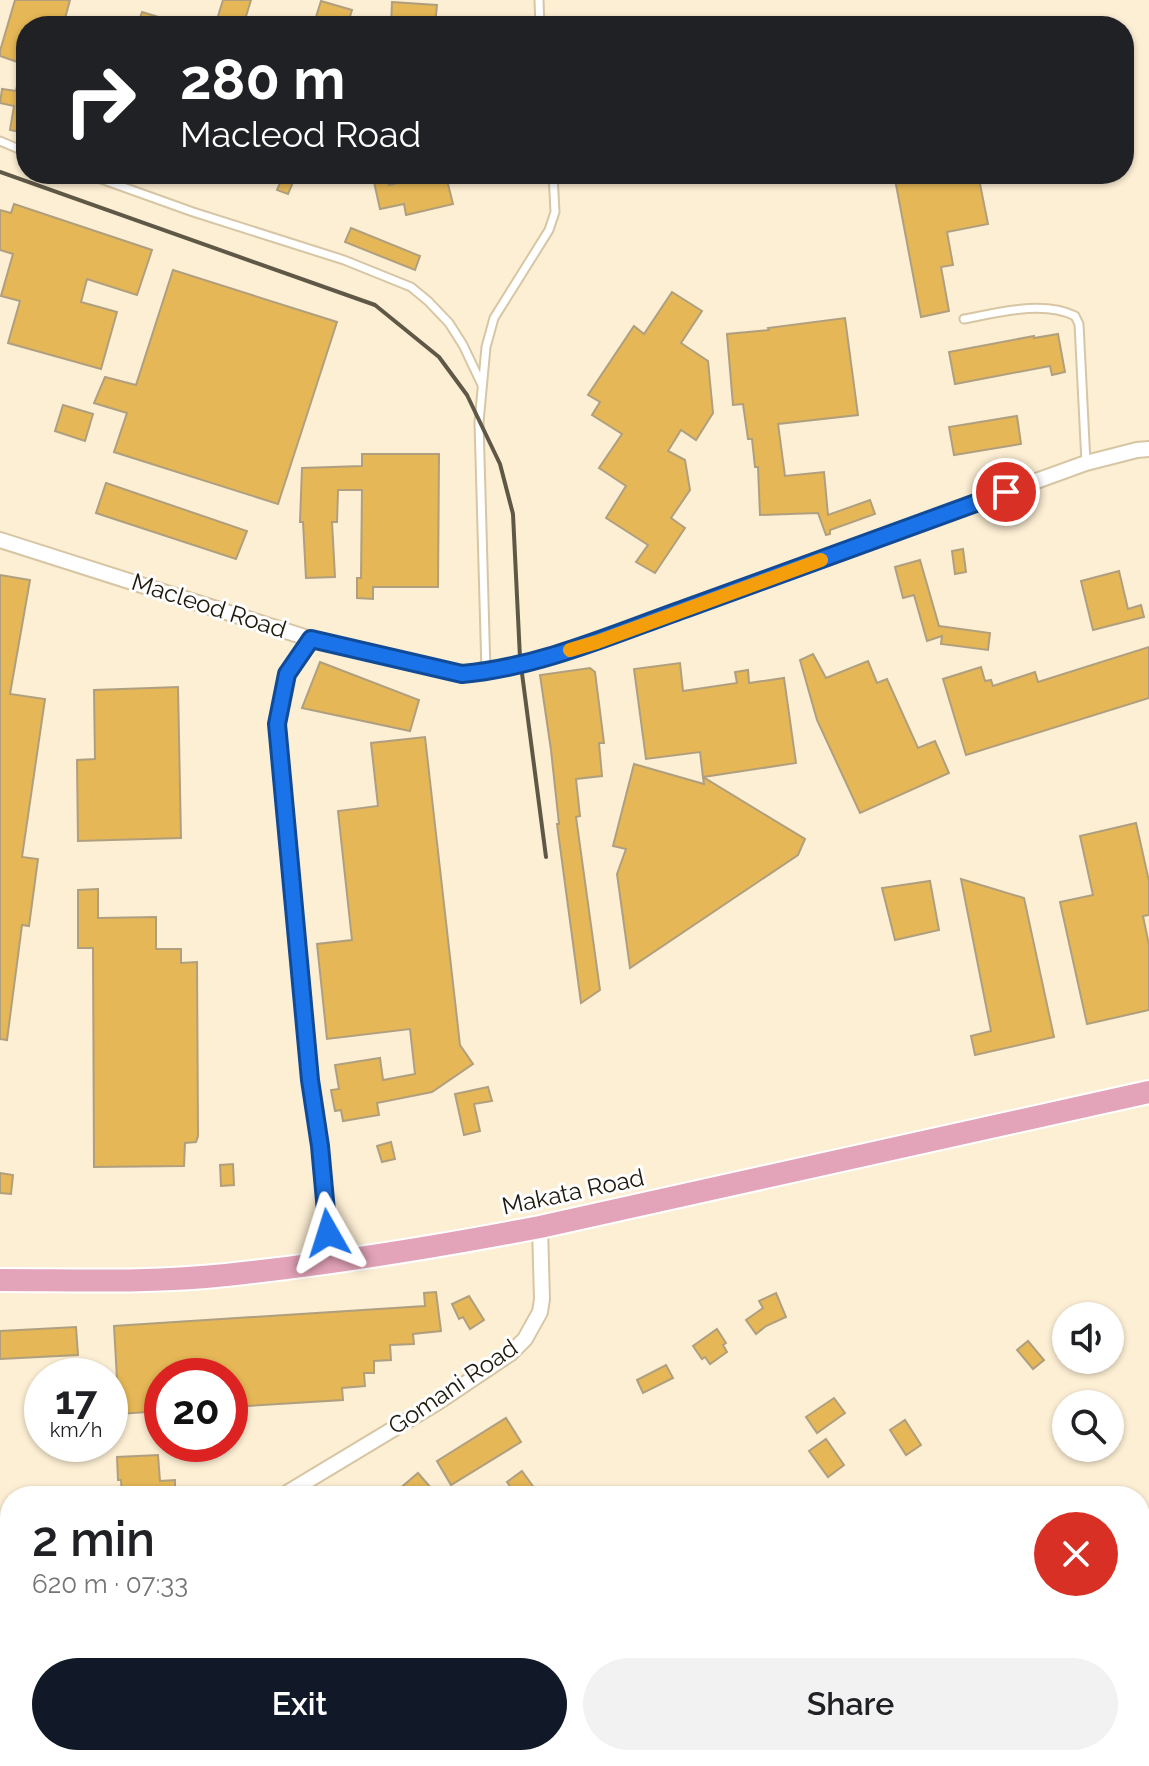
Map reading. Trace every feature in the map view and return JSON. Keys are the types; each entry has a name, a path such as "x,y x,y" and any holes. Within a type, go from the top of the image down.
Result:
{"main road":[{"name":"Makata Road","path":"0,1280 122,1280 224,1275 457,1242 540,1227 1149,1092"}],"street":[{"name":"Macleod Road","path":"0,540 311,639 462,674 486,672 597,642 1086,463 1149,449"},
{"name":"Gomani Road","path":"299,1486 438,1402 511,1353 525,1339 540,1312 542,1299 540,1227"}],"lane":[{"path":"115,184 344,260 411,287 449,323 483,387"},
{"path":"486,672 479,422 486,347 494,318 549,230 555,212 554,184"},
{"path":"964,319 1021,309 1055,309 1075,316 1079,324 1086,463"},
{"path":"311,639 287,674 277,724 310,1080 331,1261"}],"building":[{"path":"15,0 70,0 66,16 16,16 16,62 0,56"},
{"path":"223,0 251,0 246,16 218,16"},
{"path":"321,1 352,10 350,16 316,16"},
{"path":"392,2 437,5 436,16 391,16"},
{"path":"2,89 16,91 16,131 10,130 14,106 0,103"},
{"path":"280,184 292,184 288,194 277,190"},
{"path":"374,184 448,184 453,204 406,215 404,204 380,209"},
{"path":"896,184 980,184 988,224 947,232 953,265 941,267 949,311 921,317"},
{"path":"14,204 152,250 137,295 87,279 81,302 117,312 101,369 8,343 20,301 1,296 13,254 0,250 0,210 11,213"},
{"path":"351,228 420,256 415,270 345,242"},
{"path":"173,270 337,322 278,504 114,452 127,413 94,403 105,377 136,385"},
{"path":"672,292 702,311 681,343 708,361 713,413 696,440 681,430 668,451 685,460 690,490 671,518 685,528 655,573 636,562 648,545 606,518 626,486 599,468 622,434 592,415 600,402 588,395 634,326 644,334"},
{"path":"845,318 858,415 778,424 785,476 824,472 828,515 870,500 875,514 830,530 830,534 826,535 818,513 760,515 758,467 755,467 752,439 748,439 743,404 733,405 727,334"},
{"path":"1058,334 1065,372 1052,375 1050,366 955,384 949,352"},
{"path":"63,405 93,414 85,441 55,431"},
{"path":"1017,416 1021,444 954,455 949,427"},
{"path":"362,454 439,454 438,587 373,587 373,599 357,598 357,578 361,578 362,490 338,490 337,522 332,522 335,577 306,578 303,522 300,522 302,468 362,466"},
{"path":"106,483 247,531 236,559 96,513"},
{"path":"963,549 966,572 955,574 952,551"},
{"path":"920,560 939,626 990,633 988,650 941,644 942,636 927,641 914,595 903,598 895,567"},
{"path":"1119,571 1128,609 1141,605 1144,617 1093,630 1081,581"},
{"path":"0,575 30,580 10,694 45,699 22,857 38,859 29,926 22,925 7,1040 0,1039"},
{"path":"1149,647 1149,698 966,755 943,679 981,667 985,681 991,680 993,686 1035,672 1038,682"},
{"path":"813,654 826,678 868,661 877,683 887,679 918,748 935,741 949,773 860,813 817,720 800,660"},
{"path":"320,662 419,700 410,731 302,708"},
{"path":"680,663 683,691 737,683 735,672 748,670 749,683 784,678 796,763 703,777 700,752 646,759 634,669"},
{"path":"590,668 595,672 604,743 599,743 602,776 576,779 580,816 576,817 600,990 581,1003 540,675"},
{"path":"178,687 181,838 78,841 77,760 95,759 94,690"},
{"path":"425,737 460,1045 473,1064 432,1092 377,1103 379,1115 343,1121 341,1110 335,1111 331,1090 339,1089 335,1065 380,1058 383,1080 415,1074 410,1029 327,1039 317,944 352,940 338,811 378,806 371,743"},
{"path":"634,764 704,784 703,777 805,839 798,855 630,968 617,874 626,849 613,846"},
{"path":"1136,823 1149,881 1149,915 1143,916 1149,945 1149,1010 1087,1024 1060,902 1093,895 1080,836"},
{"path":"961,879 1024,898 1054,1037 975,1055 971,1036 991,1031"},
{"path":"930,881 939,930 895,940 882,888"},
{"path":"98,889 98,918 156,917 156,949 181,949 181,963 197,962 198,1136 196,1142 185,1143 184,1166 94,1167 93,948 78,948 78,890"},
{"path":"488,1087 492,1101 474,1104 480,1131 464,1135 455,1094"},
{"path":"391,1142 395,1159 382,1162 377,1146"},
{"path":"233,1164 234,1185 221,1186 220,1165"},
{"path":"0,1173 13,1175 11,1194 0,1193"},
{"path":"436,1292 441,1331 413,1334 414,1344 390,1345 391,1360 374,1361 374,1373 364,1373 365,1386 342,1388 343,1400 248,1406 248,1358 144,1358 144,1412 128,1413 128,1358 116,1358 114,1326 425,1306 424,1293"},
{"path":"776,1293 786,1317 756,1334 746,1320 763,1308 759,1301"},
{"path":"469,1296 484,1320 470,1329 463,1317 459,1319 452,1304"},
{"path":"76,1327 78,1355 0,1359 0,1331"},
{"path":"717,1329 726,1343 723,1345 727,1352 710,1364 693,1346"},
{"path":"1028,1341 1044,1360 1033,1369 1017,1350"},
{"path":"666,1365 673,1378 643,1393 637,1380"},
{"path":"834,1398 845,1413 817,1433 806,1417"},
{"path":"506,1418 521,1442 451,1485 437,1461"},
{"path":"905,1420 921,1445 906,1455 890,1430"},
{"path":"826,1439 844,1465 828,1477 809,1451"},
{"path":"128,1456 144,1456 144,1462 159,1462 160,1481 175,1480 175,1486 121,1486 121,1480 118,1480 117,1462 128,1462"},
{"path":"522,1471 533,1486 510,1486 507,1482"},
{"path":"418,1473 429,1486 403,1486"}],"railway":[{"path":"0,172 16,178"},
{"path":"34,184 375,305 439,357 467,395 500,464 513,514 520,658 546,857"}],"slow traffic":[{"path":"570,650 821,560"}],"route":[{"path":"328,1233 310,1080 277,724 287,674 311,639 462,674 486,672 597,642 1006,492"}]}
